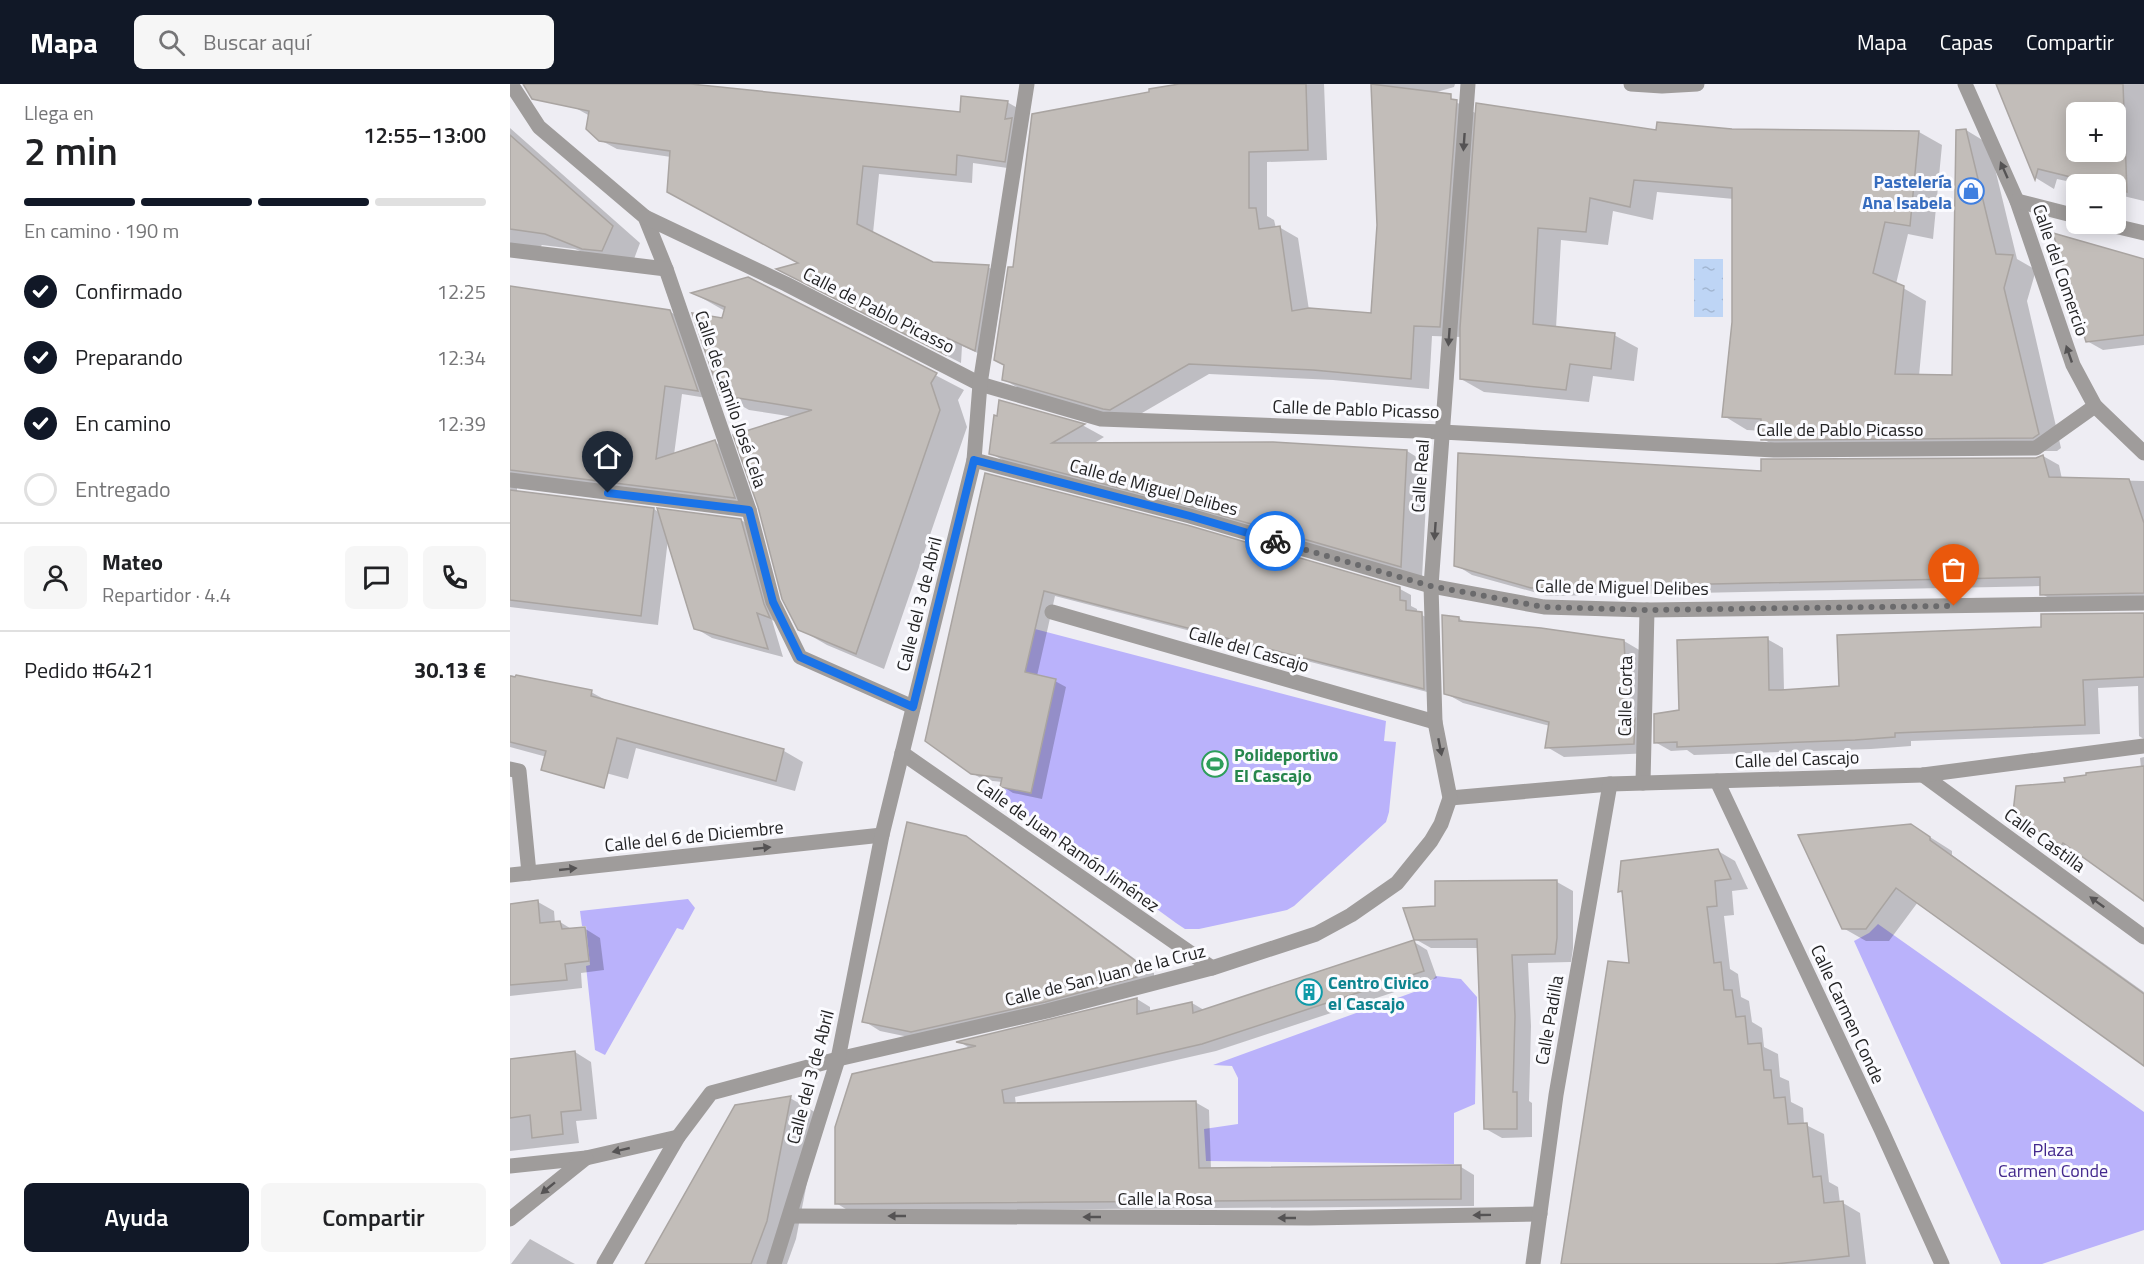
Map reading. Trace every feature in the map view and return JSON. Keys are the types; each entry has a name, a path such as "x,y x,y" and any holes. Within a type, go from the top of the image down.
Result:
{"street":[{"name":"Calle de Camilo José Cela","path":"511,84 539,127 645,217 666,269 749,510 773,602 800,657 913,707"},
{"name":"Calle del 3 de Abril","path":"774,1264 838,1059 882,835 974,460 980,384 1027,84"},
{"name":"Calle Real","path":"1450,798 1435,722 1431,586 1468,84"},
{"path":"1631,84 1662,86 1697,84"},
{"name":"Calle del Comercio","path":"1965,84 2017,201 2073,365 2096,406 2144,453"},
{"path":"2017,201 2066,213"},
{"name":"Calle de Pablo Picasso","path":"645,217 786,284 980,384 1101,419 1442,432 1774,450 2036,448 2096,406"},
{"path":"2126,229 2144,233"},
{"path":"510,250 666,269"},
{"name":"Calle de Miguel Delibes","path":"974,460 1190,516 1431,586 1544,607 1647,610 2144,603"},
{"path":"510,480 749,510"},
{"name":"Calle Corta","path":"1643,783 1647,610"},
{"name":"Calle del Cascajo","path":"1052,612 1435,722"},
{"name":"Calle del Cascajo","path":"1450,798 1610,784 1923,775 2144,746"},
{"name":"Calle de Juan Ramón Jiménez","path":"902,753 1212,968"},
{"path":"510,768 519,771 529,873"},
{"name":"Calle Castilla","path":"1923,775 2144,937"},
{"name":"Calle Carmen Conde","path":"1717,781 1942,1264"},
{"name":"Calle Padilla","path":"1533,1264 1556,1095 1610,784"},
{"name":"Calle de San Juan de la Cruz","path":"678,1137 711,1093 838,1059 1047,1011 1212,968 1316,934 1351,915 1397,883 1441,824 1450,798"},
{"name":"Calle del 6 de Diciembre","path":"510,875 882,835"},
{"path":"510,1166 586,1158 678,1137"},
{"path":"604,1264 678,1137"},
{"path":"510,1219 586,1158"},
{"name":"Calle la Rosa","path":"790,1216 1309,1218 1540,1214"}],"green space":[{"name":"Polideportivo El Cascajo","path":"1035,629 1386,721 1384,741 1396,742 1386,822 1287,910 1199,929 1185,929 999,794 1000,787 1031,793 1025,672"},
{"path":"688,899 695,908 683,930 677,928 605,1055 595,1050 586,966 590,965 586,926 582,926 580,911"},
{"name":"Plaza Carmen Conde","path":"1878,924 2144,1112 2144,1230 2042,1264 2001,1264 1854,941 1869,933"},
{"path":"1436,976 1461,979 1477,997 1475,1104 1454,1113 1454,1164 1206,1161 1204,1129 1238,1124 1238,1078 1232,1066 1213,1065 1425,988"}],"water":[{"path":"1694,259 1723,259 1723,317 1694,317"}],"building":[{"path":"523,84 691,84 960,112 961,96 1008,101 1005,119 1012,118 1005,162 957,155 956,175 863,166 857,224 933,262 989,265 975,351 947,338 946,355 776,269 798,263 667,192 670,151 599,141 586,129 589,111 532,99"},
{"path":"1179,84 1306,84 1308,150 1249,152 1249,208 1256,208 1259,229 1280,226 1292,311 1309,308 1371,313 1377,225 1371,84 1451,94 1451,99 1457,100 1440,327 1414,326 1411,379 1313,370 1189,364 1110,410 1002,380 1004,365 994,360 1008,267 1013,267 1032,114 1149,92 1149,89"},
{"path":"1996,84 2123,84 2124,102 2066,102 2066,162 2126,162 2127,192 2126,174 2066,174 2066,176 2038,169 2035,180"},
{"path":"1476,103 1656,130 1657,122 1732,129 1919,131 1910,226 1885,222 1873,273 1904,286 1895,374 1952,375 1956,130 1966,129 1996,254 2013,255 2004,288 2039,434 2033,438 1761,440 1761,419 1722,417 1732,322 1732,188 1634,180 1630,207 1590,198 1586,232 1538,228 1533,324 1615,333 1611,369 1570,364 1566,390 1460,379 1460,328"},
{"path":"510,135 613,226 602,251 582,249 545,234 510,229"},
{"path":"2053,233 2144,259 2144,335 2086,342"},
{"path":"748,277 937,373 931,383 940,410 856,654 798,630 782,599 758,507 733,435 812,410 720,395 692,313 722,318 725,307 691,293"},
{"path":"510,286 670,310 698,391 665,386 656,459 715,440 735,498 510,470"},
{"path":"999,400 1085,424 1052,443 1273,442 1407,450 1401,567 1192,507 989,454 994,415 997,416"},
{"path":"1458,453 1761,471 1761,459 2036,458 2043,455 2049,477 2129,479 2144,523 2144,593 2040,595 2040,577 1531,588 1454,566"},
{"path":"985,473 1187,525 1400,587 1400,600 1406,601 1406,610 1422,612 1424,689 1044,591 1025,672 1056,679 1031,793 1000,787 1002,778 971,774 925,741"},
{"path":"510,490 654,508 641,616 510,600"},
{"path":"657,508 741,519 764,604 770,618 757,613 768,649 694,629"},
{"path":"2144,613 2144,677 2083,680 2085,725 1895,733 1895,737 1855,740 1677,747 1677,742 1654,743 1654,714 1679,710 1677,640 1768,637 1769,690 1781,690 1839,686 1837,635 2041,627 2041,614"},
{"path":"1442,615 1459,617 1459,621 1541,628 1624,640 1628,719 1635,718 1634,744 1545,748 1549,722 1444,694"},
{"path":"516,675 592,690 591,696 784,749 776,781 617,738 604,788 541,770 546,751 510,742 510,676 515,677"},
{"path":"2144,766 2144,901 2063,843 2061,846 2013,813 2016,786 2065,782 2064,778 2086,775 2086,773"},
{"path":"907,822 966,836 1137,962 1137,977 1045,1002 911,1032 862,1022"},
{"path":"1911,824 2144,994 2144,1066 1896,888 1866,929 1842,929 1798,835"},
{"path":"1718,849 1731,879 1715,881 1717,906 1707,907 1714,963 1721,962 1724,990 1732,990 1736,1017 1745,1016 1748,1044 1761,1043 1764,1070 1771,1070 1774,1098 1785,1097 1788,1124 1807,1123 1813,1177 1821,1176 1824,1203 1843,1201 1849,1256 1775,1264 1561,1264 1608,961 1629,963 1622,891 1618,892 1621,861"},
{"path":"1557,880 1555,954 1512,955 1515,1016 1513,1092 1517,1092 1517,1129 1484,1129 1477,939 1414,940 1403,908 1435,906 1435,881"},
{"path":"538,900 540,923 560,921 562,929 585,927 589,961 565,964 567,980 510,985 510,904"},
{"path":"1414,940 1424,971 1202,1044 1002,1090 1004,1103 1196,1101 1199,1168 1461,1165 1461,1199 835,1204 835,1127 852,1074 976,1046 956,1042 1137,998 1137,1014 1192,1002 1193,1013"},
{"path":"575,1051 581,1110 561,1112 563,1134 532,1138 530,1115 510,1118 510,1059"},
{"path":"791,1096 767,1221 751,1264 645,1264 735,1105"}],"way so far":[{"path":"1275,541 1431,586 1544,607 1647,610 1954,606"}],"place":[{"name":"Pastelería Ana Isabela","path":"1971,191"},
{"name":"Polideportivo El Cascajo","path":"1215,764"},
{"name":"Centro Civico el Cascajo","path":"1309,992"}],"route":[{"path":"608,493 749,510 773,602 800,657 913,707 974,460 1190,516 1275,541"}]}
